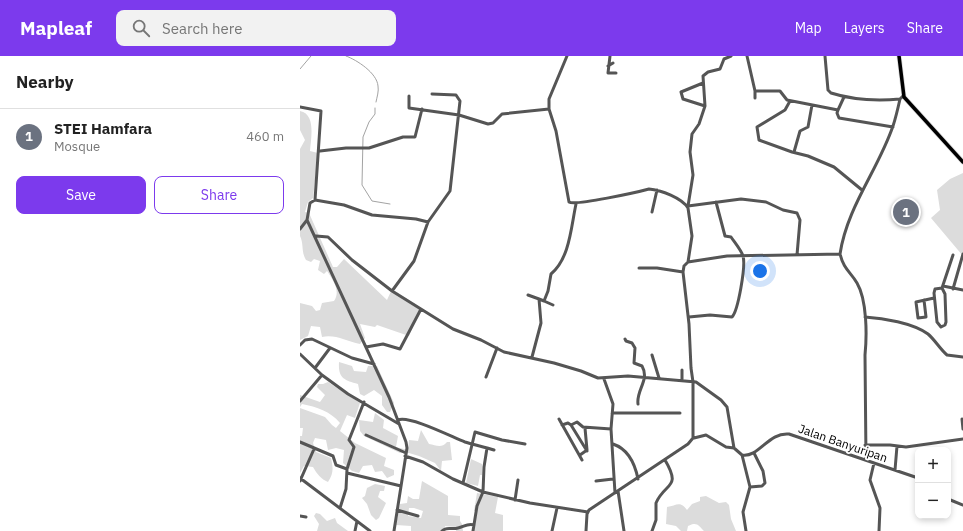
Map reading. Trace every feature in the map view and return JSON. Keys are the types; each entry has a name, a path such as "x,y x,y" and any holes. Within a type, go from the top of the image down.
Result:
{"main road":[{"path":"899,56 903,96 963,162"}],"street":[{"path":"567,56 549,99 549,109 556,131 567,198 570,203 576,204 649,189 657,190 688,206 741,199 766,202 783,210 797,213 800,220 797,255"},
{"path":"610,56 608,73 616,73"},
{"path":"694,438 693,382 689,317 683,272 684,266 688,262 692,236 688,206 693,175 690,152 692,134 698,124 705,106 703,83 704,75 712,71 720,70 724,59 731,56"},
{"path":"747,56 755,98"},
{"path":"825,56 829,91 831,93 844,97 884,100 900,99"},
{"path":"608,66 614,63"},
{"path":"703,83 682,91 681,94 684,100 705,106"},
{"path":"754,91 780,91 786,100 838,110"},
{"path":"392,291 414,261 428,222 450,191 460,101 457,96 432,94"},
{"path":"409,96 409,108 459,115 490,124 502,114 549,109"},
{"path":"866,460 865,317 859,288 844,267 840,254 846,227 862,190 893,127 900,99 903,96"},
{"path":"844,97 837,113 839,118 893,127"},
{"path":"790,101 785,110 758,126 758,139 808,156 834,167 862,190"},
{"path":"794,152 800,130 808,127 812,105"},
{"path":"300,107 321,111 320,150 315,200"},
{"path":"320,150 346,148 366,149 403,137 417,136 422,109"},
{"path":"652,212 657,190"},
{"path":"300,229 307,220 310,203 315,200 344,205 372,215 416,219 428,222"},
{"path":"689,317 710,315 727,318 733,316 740,290 743,256 731,237 725,236 716,202"},
{"path":"544,301 548,291 551,274 560,264 567,246 576,204"},
{"path":"307,220 316,236 374,364 407,444 394,531"},
{"path":"316,236 328,237 352,260 392,291 453,329 509,353 532,357 604,379 618,376 659,378 682,380 700,384 725,403 730,417 734,448"},
{"path":"688,262 707,258 743,256 840,254"},
{"path":"953,290 963,254"},
{"path":"953,255 942,287 946,310 946,322 944,326 938,325 934,290 942,287 953,290 963,289"},
{"path":"639,268 657,268 683,272"},
{"path":"949,268 958,271"},
{"path":"528,295 553,305"},
{"path":"924,300 926,316 918,318 916,303 924,300 934,298"},
{"path":"532,357 540,323 539,299"},
{"path":"366,347 381,344 400,349 421,309"},
{"path":"865,317 884,319 917,329 930,336 947,355 963,357"},
{"path":"300,345 305,340 312,339 352,358 374,364"},
{"path":"626,339 626,341 633,344 634,363 642,366 645,378 638,395 638,404"},
{"path":"314,368 330,348"},
{"path":"486,377 497,348"},
{"path":"300,354 322,375 355,399 364,402 398,422"},
{"path":"652,355 659,378"},
{"path":"682,370 682,380"},
{"path":"300,401 322,375"},
{"path":"604,379 612,398 611,429 613,444 613,479 617,492 624,531"},
{"path":"340,508 346,489 347,471 354,447 349,440 364,402"},
{"path":"612,413 680,413"},
{"path":"398,422 404,419 472,444 494,450"},
{"path":"962,419 963,429"},
{"path":"559,420 582,460"},
{"path":"562,426 568,423 571,425 577,422 585,428 611,429"},
{"path":"571,425 587,451"},
{"path":"585,428 587,451"},
{"path":"463,483 476,432 502,440 525,444"},
{"name":"Jalan Banyuripan","path":"742,455 748,455 754,452 772,437 786,434 915,477"},
{"path":"366,435 483,492 515,500 588,512 638,479 688,444 694,438 706,435 726,447 734,448 742,455 750,487 742,516 746,531"},
{"path":"865,445 912,446 963,439"},
{"path":"300,442 333,456 336,465 347,471 401,486"},
{"path":"613,444 621,447 629,456 635,467 638,479"},
{"path":"895,470 898,446"},
{"path":"473,531 477,506 483,492 484,467 488,448"},
{"path":"314,449 300,479 370,531"},
{"path":"580,455 587,451"},
{"path":"750,487 762,486 765,482 754,452"},
{"path":"652,531 656,520 656,503 670,487 672,480 671,471 665,460"},
{"path":"874,463 870,480 880,508 879,531"},
{"path":"596,481 613,479"},
{"path":"515,500 518,480"},
{"path":"951,500 963,505"},
{"path":"552,531 557,508"},
{"path":"397,510 418,516"},
{"path":"586,531 588,512"},
{"path":"300,516 306,517"},
{"path":"355,531 357,521"},
{"path":"442,531 447,528 455,528 469,524 474,525"}],"shaded area":[{"path":"300,111 305,113 310,122 310,151 318,153 313,198 308,202 305,212 309,213 333,267 337,267 344,259 387,300 392,289 421,308 409,336 377,325 375,327 360,324 365,338 360,344 331,336 322,337 320,327 311,326 308,336 300,340 300,303 312,306 316,311 320,310 322,303 334,301 337,293 332,278 327,271 324,274 318,270 320,261 314,259 311,262 306,260 300,236 300,149 305,140 300,130"},
{"path":"963,173 963,256 931,218 940,210 937,190 950,179"},
{"path":"339,362 352,366 354,371 366,372 368,366 377,366 394,403 390,412 387,412 382,405 382,396 374,390 364,396 360,394 358,384 343,378 340,372"},
{"path":"328,382 360,403 355,418 347,415 340,431 355,443 386,458 384,466 394,470 394,475 387,478 382,471 375,472 372,465 363,466 359,473 352,471 343,463 344,450 336,448 328,450 326,440 315,438 313,443 316,452 331,458 333,467 331,476 328,482 319,476 313,467 304,466 300,473 300,436 302,436 303,428 300,428 300,408 325,417 336,428 340,423 332,415 318,408 302,404 300,407 300,395 320,402 325,395 317,387 318,384"},
{"path":"375,413 384,420 383,428 398,436 396,447 408,450 409,440 418,441 421,430 429,444 441,446 447,442 450,442 452,460 442,461 441,471 435,463 409,453 400,453 364,436 360,431 359,420 373,422"},
{"path":"471,459 482,464 482,475 480,475 478,486 466,483"},
{"path":"422,481 448,496 448,515 460,516 463,531 456,531 456,527 445,526 444,531 411,531 411,526 396,525 400,504 407,503 408,496 413,499 419,499","holes":["409,508 423,511 421,518 408,516"]},
{"path":"375,484 385,486 384,491 380,491 378,497 386,503 379,518 376,520 371,515 367,504 362,498 365,496 367,488"},
{"path":"477,493 498,497 495,513 503,515 503,531 474,531 477,511 474,511"},
{"path":"706,496 719,503 726,502 729,505 731,519 736,531 704,531 698,525 694,524 688,526 687,531 681,531 676,526 666,524 667,507 680,504 687,510 692,504 700,501 700,497"},
{"path":"316,513 320,514 327,521 335,518 337,523 348,531 317,531 319,524 314,516"}],"waterway":[{"path":"300,69 311,56"},
{"path":"346,56 361,64 374,76 377,81 378,88 376,102"},
{"path":"375,108 375,114 369,122 363,137 362,185 372,201 390,204"}],"place":[{"name":"STEI Hamfara","path":"906,212"}]}
